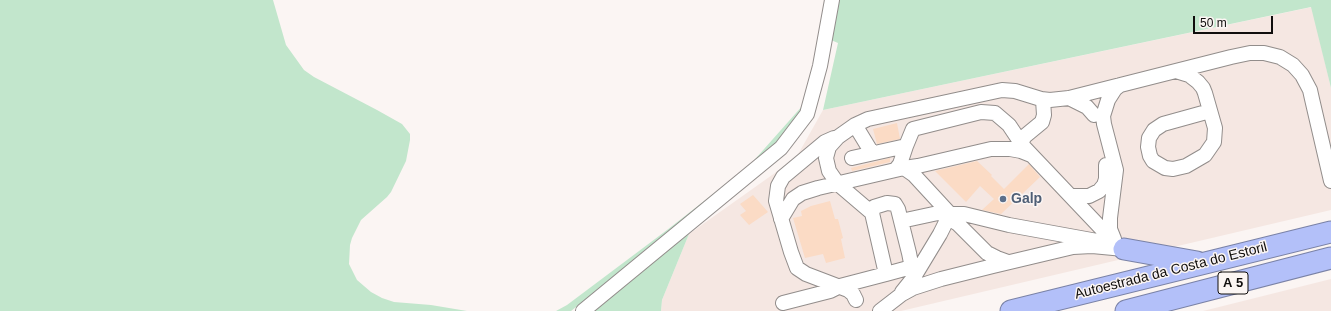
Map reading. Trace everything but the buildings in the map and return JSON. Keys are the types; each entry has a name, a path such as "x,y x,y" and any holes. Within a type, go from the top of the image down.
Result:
{"highway":[{"name":"Autoestrada da Costa do Estoril","path":"1011,311 1331,232"},
{"path":"1124,249 1203,263"},
{"name":"Autoestrada da Costa do Estoril","path":"1130,310 1331,258"}],"street":[{"path":"583,311 781,148 807,114 820,66 832,0"},
{"path":"857,305 851,292 840,286 806,274 797,268 792,257 776,196 780,180 825,142 838,136 854,125 873,118 997,90 1015,91 1043,100 1068,98 1243,54 1264,53 1287,61 1298,70 1310,90 1330,177"},
{"path":"1205,93 1206,76 1212,62"},
{"path":"1176,71 1185,73 1192,77 1201,85 1205,93 1215,128 1213,146 1206,155 1186,166 1173,169 1161,167 1153,161 1150,156 1148,146 1149,138 1154,130 1163,124 1210,111"},
{"path":"1120,85 1115,89 1108,100 1103,116 1116,173 1110,214 1110,229 1114,240 1124,249"},
{"path":"1094,115 1103,90"},
{"path":"1068,98 1088,108 1094,115 1107,167 1106,179 1102,188 1093,195 1071,196"},
{"path":"1022,144 1025,136 1042,122 1044,115 1043,100"},
{"path":"900,169 900,164 912,129 988,112 995,113 1005,121 1014,131 1022,144 1117,245 1124,249"},
{"path":"854,125 872,153"},
{"path":"838,136 829,147 826,158 829,171 838,184 872,213"},
{"path":"852,158 906,146"},
{"path":"781,219 793,199 807,191 996,148 1021,151 1034,157"},
{"path":"900,169 914,175 949,216 987,253 1008,262"},
{"path":"783,303 830,291 840,286 903,270 910,265 910,253 898,207 893,203 875,206 872,209 886,274"},
{"path":"901,221 938,213 949,216 968,215 1009,225 1086,238 1124,249"},
{"path":"880,311 898,296 914,277 949,216"},
{"path":"898,296 926,284 1008,262 1073,247 1098,246 1124,249"},
{"path":"857,305 857,290 865,280"}],"shaded area":[{"path":"1312,7 1331,88 1331,210 901,311 661,311 662,300 689,234 796,158 823,110"},
{"path":"1331,279 1331,311 1203,311"}],"green space":[{"path":"0,0 273,0 286,45 304,70 314,77 402,124 410,134 406,161 391,192 361,220 352,238 349,264 357,280 371,292 394,302 431,305 467,311 0,311"},
{"path":"839,0 1331,0 1331,88 1311,7 823,110 838,43 831,40"},
{"path":"804,104 786,138 571,311 556,311 567,305 667,230 749,166"},
{"path":"689,234 662,300 661,311 590,311"}],"place":[{"name":"Galp","path":"1003,199"}]}
